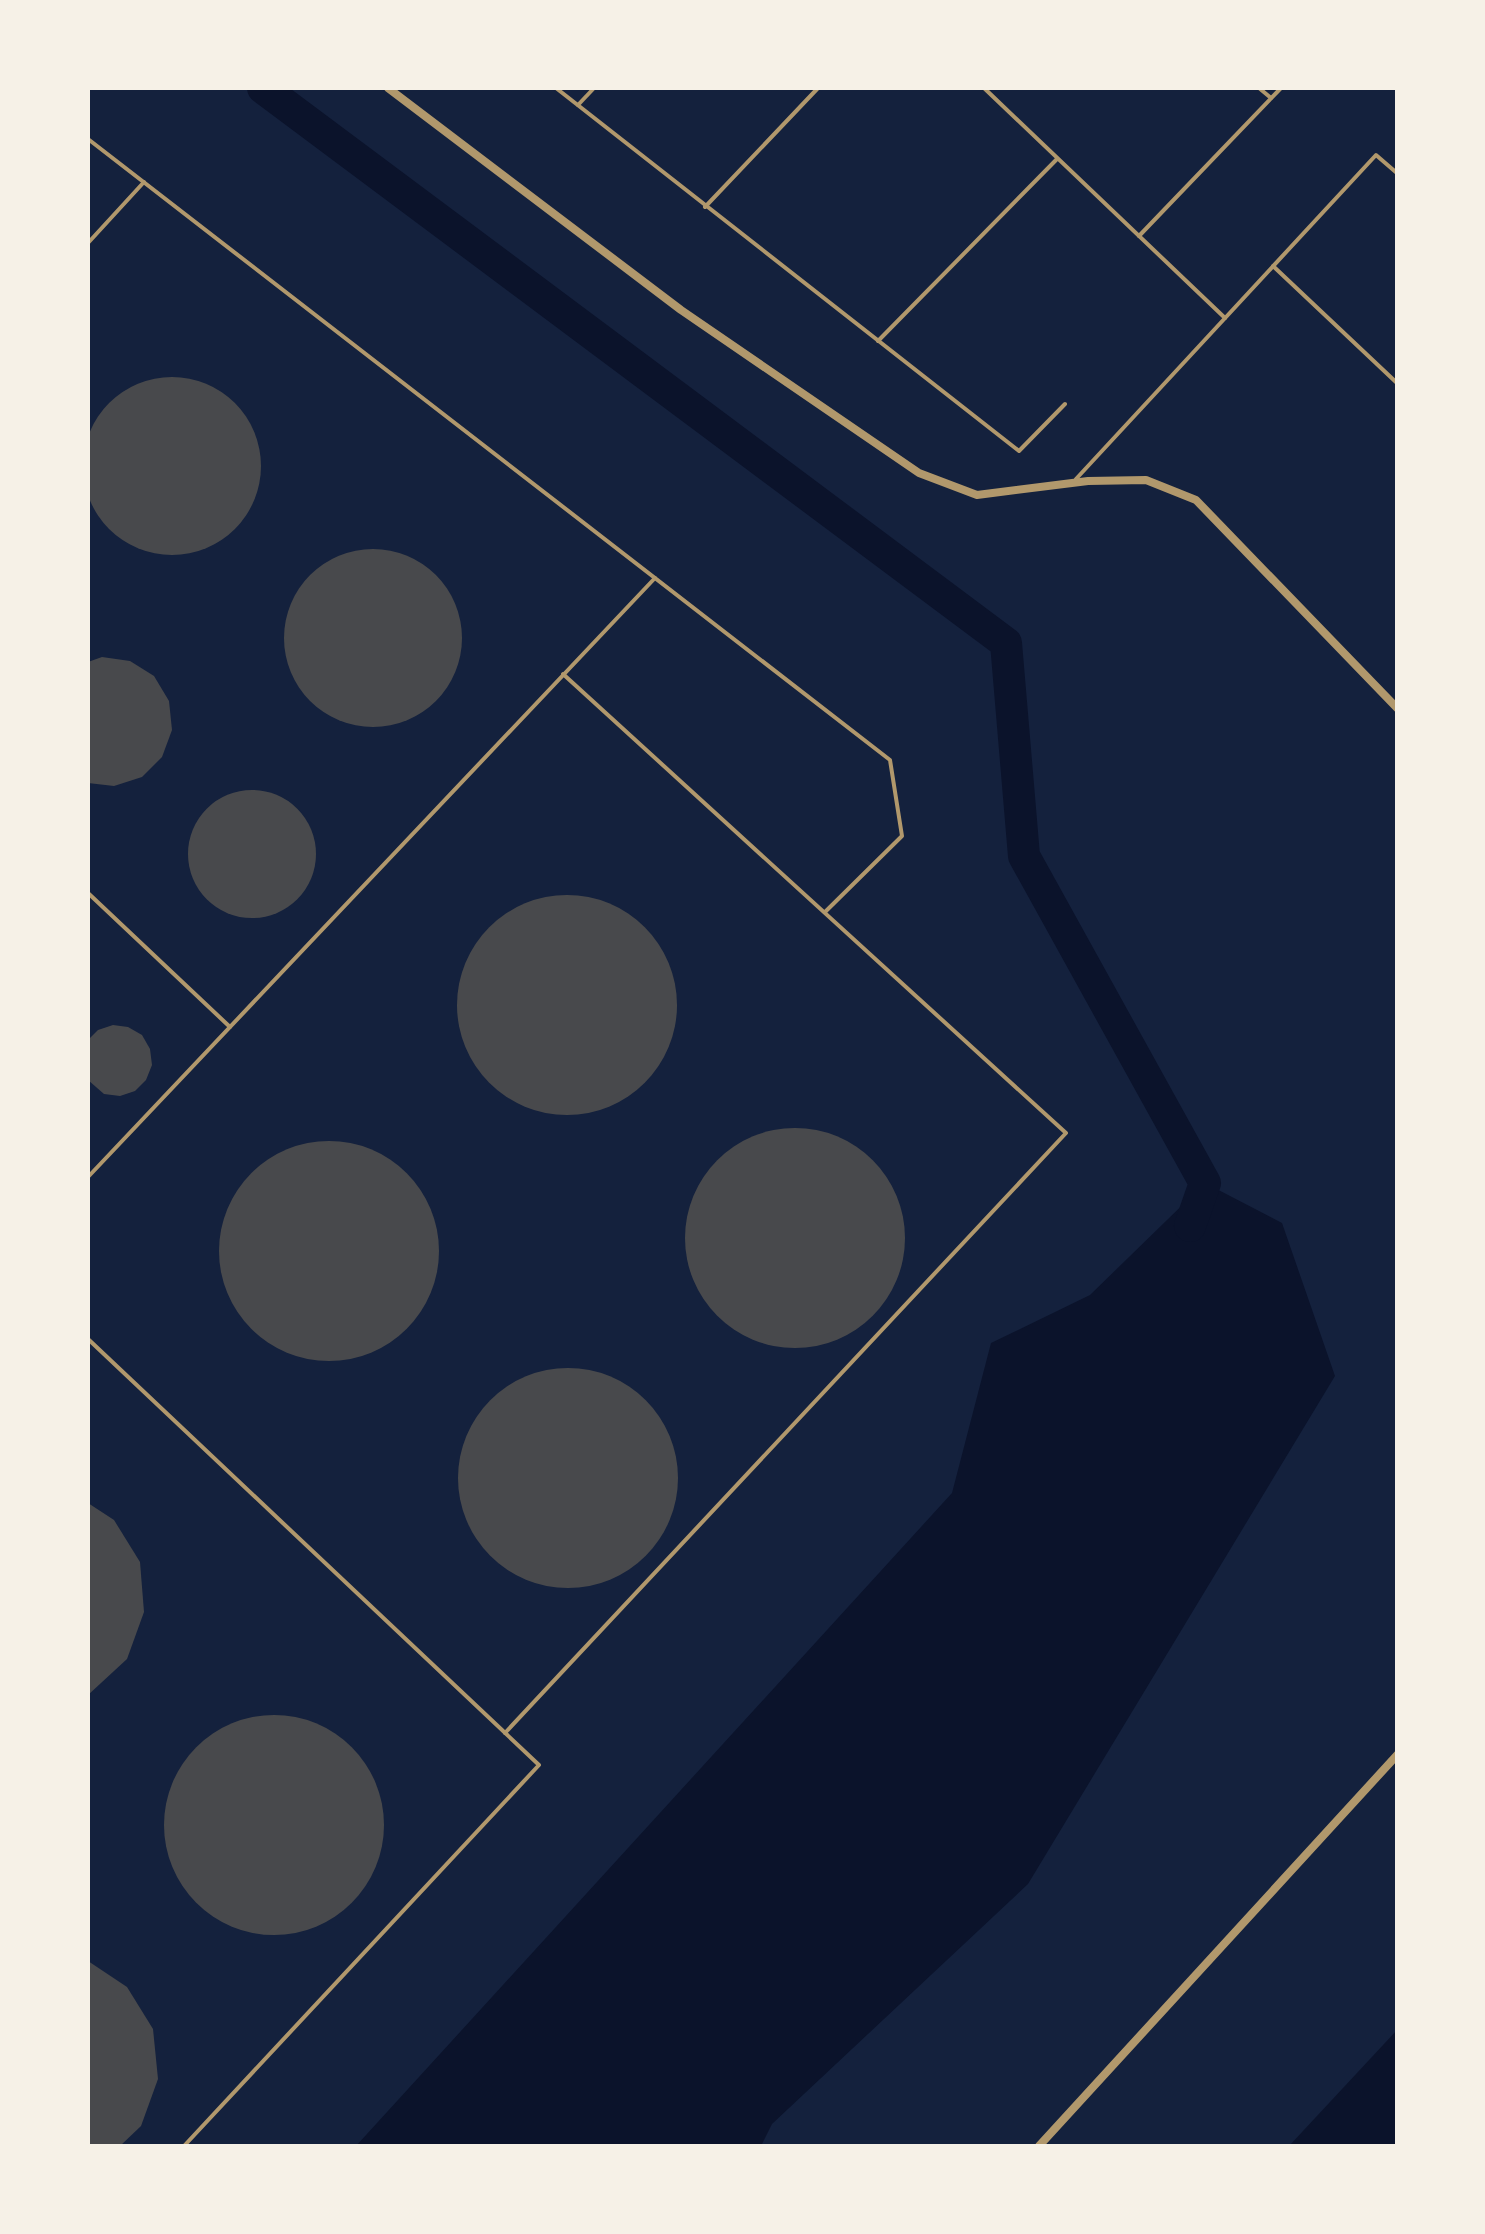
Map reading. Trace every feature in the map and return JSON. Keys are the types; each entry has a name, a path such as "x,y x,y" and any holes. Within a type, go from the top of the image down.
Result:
{"street":[{"path":"388,88 680,310 920,472 977,494 1073,483 1146,480 1196,500 1398,709"},
{"path":"1039,2146 1398,1754"}],"lane":[{"path":"556,88 1020,451 1064,404"},
{"path":"578,105 594,88"},
{"path":"705,207 818,88"},
{"path":"985,88 1225,318"},
{"path":"1260,88 1271,98"},
{"path":"1139,236 1280,88"},
{"path":"88,139 890,760 902,836 824,913"},
{"path":"1073,483 1376,155 1398,174"},
{"path":"878,342 1058,158"},
{"path":"88,244 144,182"},
{"path":"1273,266 1398,384"},
{"path":"88,1177 655,578"},
{"path":"505,1733 1066,1133 564,674"},
{"path":"88,893 230,1027"},
{"path":"88,1339 539,1765 184,2146"}],"water":[{"path":"1205,1183 1282,1223 1335,1376 1028,1884 772,2124 761,2146 356,2146 952,1493 991,1343 1090,1295"},
{"path":"1397,2030 1397,2146 1289,2146"}],"building":[{"path":"172,377 206,384 235,403 254,432 261,466 254,500 235,529 206,548 172,555 138,548 109,529 90,500 83,466 90,432 109,403 138,384"},
{"path":"373,549 407,555 436,575 456,604 462,638 456,672 436,701 407,721 373,727 339,721 310,701 290,672 284,638 290,604 310,575 339,555"},
{"path":"102,657 130,661 154,676 169,701 172,730 162,757 142,777 114,786 88,783 88,662"},
{"path":"252,790 276,795 297,809 311,830 316,854 311,878 297,899 276,913 252,918 228,913 207,899 193,878 188,854 193,830 207,809 228,795"},
{"path":"567,895 609,903 645,927 669,963 677,1005 669,1047 645,1083 609,1107 567,1115 525,1107 489,1083 465,1047 457,1005 465,963 489,927 525,903"},
{"path":"113,1025 142,1035 150,1049 152,1065 146,1080 135,1091 120,1096 104,1094 88,1080 88,1040 98,1030"},
{"path":"795,1128 837,1136 873,1160 897,1196 905,1238 897,1280 873,1316 837,1340 795,1348 753,1340 717,1316 693,1280 685,1238 693,1196 717,1160 753,1136"},
{"path":"329,1141 371,1149 407,1173 431,1209 439,1251 431,1293 407,1329 371,1353 329,1361 287,1353 251,1329 227,1293 219,1251 227,1209 251,1173 287,1149"},
{"path":"568,1368 610,1376 646,1400 670,1436 678,1478 670,1520 646,1556 610,1580 568,1588 526,1580 490,1556 466,1520 458,1478 466,1436 490,1400 526,1376"},
{"path":"88,1503 114,1520 140,1562 144,1612 127,1659 88,1695"},
{"path":"274,1715 316,1723 352,1747 376,1783 384,1825 376,1867 352,1903 316,1927 274,1935 232,1927 196,1903 172,1867 164,1825 172,1783 196,1747 232,1723"},
{"path":"88,1961 127,1987 153,2029 158,2079 141,2126 120,2146 88,2146"}],"waterway":[{"path":"263,88 1006,643 1024,856 1205,1183 1190,1226"}]}
